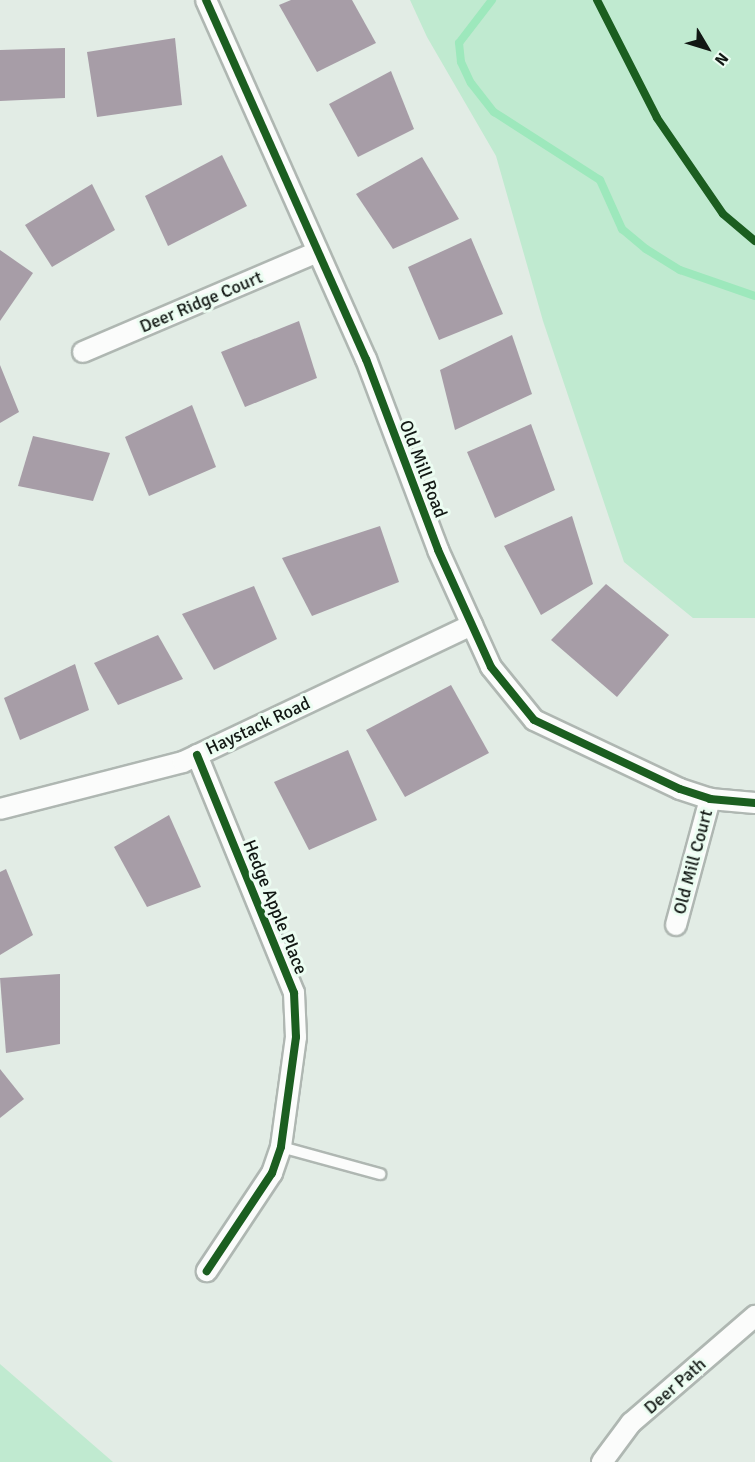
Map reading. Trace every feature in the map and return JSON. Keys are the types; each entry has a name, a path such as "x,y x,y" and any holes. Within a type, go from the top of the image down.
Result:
{"street":[{"name":"Old Mill Road","path":"206,0 366,359 438,550 491,667 534,720 632,769 710,799 755,803"},
{"name":"Deer Ridge Court","path":"83,352 318,252"},
{"name":"Haystack Road","path":"0,809 197,755 472,625"},
{"name":"Hedge Apple Place","path":"197,755 294,993 293,1076 281,1147 272,1173 207,1271"},
{"name":"Old Mill Court","path":"676,925 710,799"},
{"name":"Deer Path","path":"602,1462 631,1424 755,1316"}],"lane":[{"path":"281,1147 380,1174"}],"green space":[{"path":"410,0 755,0 755,618 693,618 624,562 543,321 496,156 427,37"},
{"path":"0,1364 113,1462 0,1462"}],"building":[{"path":"291,0 352,0 376,43 317,72 279,5"},
{"path":"175,38 182,105 97,117 87,52"},
{"path":"65,48 65,98 0,101 0,50"},
{"path":"391,71 414,129 358,157 329,104"},
{"path":"222,155 247,206 168,246 145,196"},
{"path":"422,157 459,219 393,249 356,194"},
{"path":"92,184 115,230 52,267 25,225"},
{"path":"471,238 503,314 439,340 408,267"},
{"path":"0,250 33,273 0,321"},
{"path":"299,321 317,378 245,407 221,352"},
{"path":"512,335 532,394 455,430 440,370"},
{"path":"0,365 19,412 0,423"},
{"path":"192,405 216,467 149,496 125,437"},
{"path":"531,424 555,490 495,518 467,452"},
{"path":"33,436 110,453 93,501 18,486"},
{"path":"572,516 593,584 541,615 504,546"},
{"path":"380,526 399,582 312,616 282,558"},
{"path":"606,584 669,635 617,697 551,640"},
{"path":"254,586 277,639 214,670 182,614"},
{"path":"158,635 183,679 118,705 94,663"},
{"path":"75,664 89,710 20,740 4,698"},
{"path":"451,685 489,753 405,797 366,730"},
{"path":"348,750 377,820 309,850 274,782"},
{"path":"169,815 201,887 147,907 114,847"},
{"path":"6,869 33,935 0,955 0,872"},
{"path":"60,974 60,1044 6,1053 0,978"},
{"path":"0,1069 24,1099 0,1118"}],"waterway":[{"path":"492,0 459,43 461,62 471,83 494,112 600,180 622,229 646,249 680,270 755,296"}],"cycle path":[{"path":"206,0 366,359 438,550 491,667 534,720 680,789 710,799 755,803"},
{"path":"597,0 657,118 723,214 755,241"},
{"path":"197,755 294,993 296,1037 281,1147 272,1173 207,1271"}]}
